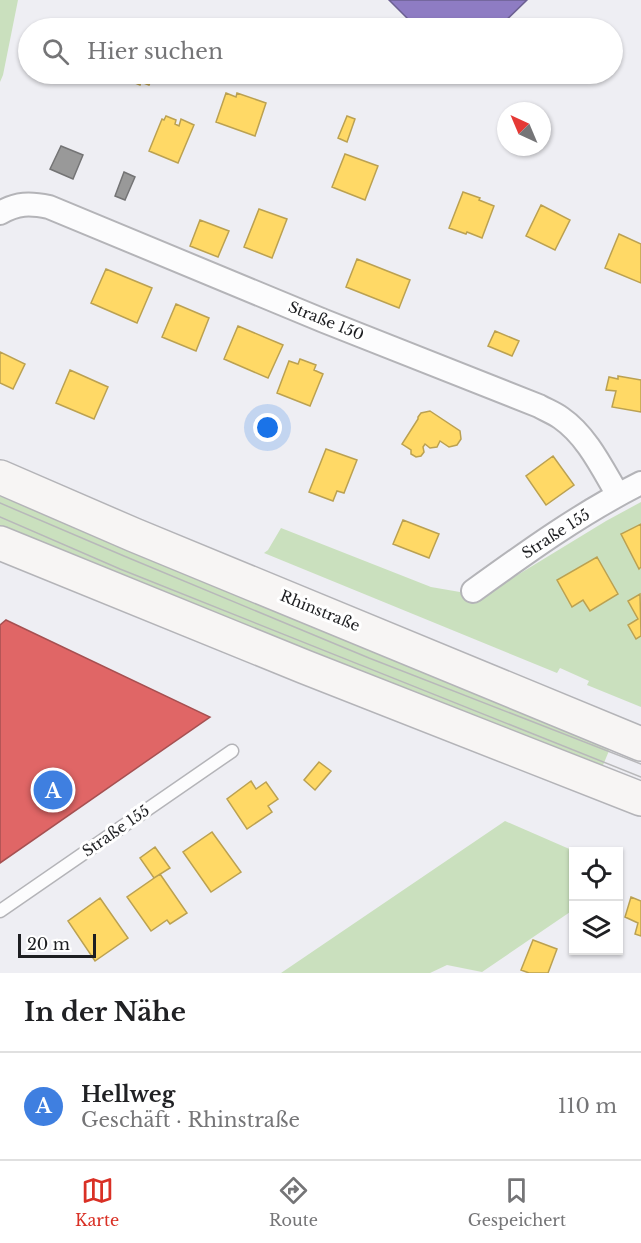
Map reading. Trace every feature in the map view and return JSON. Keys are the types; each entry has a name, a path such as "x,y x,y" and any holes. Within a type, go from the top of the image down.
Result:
{"main road":[{"name":"Rhinstraße","path":"0,477 134,535 641,744"},
{"path":"0,543 305,667 641,799"}],"street":[{"name":"Straße 150","path":"0,213 9,208 30,203 48,207 324,321 539,406 561,418 578,434 596,457 618,495"},
{"name":"Straße 155","path":"473,591 545,539 641,483"}],"lane":[{"name":"Straße 155","path":"0,911 232,751"}],"green space":[{"path":"0,0 18,0 0,82"},
{"path":"0,496 611,746 601,770 0,525"},
{"path":"641,502 641,707 587,685 589,681 560,668 557,673 264,553 281,528 431,587 483,596"},
{"path":"505,821 569,849 569,913 482,972 447,965 430,973 281,973"}],"building: Wohnen":[{"path":"226,93 236,97 237,93 266,103 255,136 216,122"},
{"path":"166,116 176,120 175,124 179,126 181,119 194,125 178,163 149,151 162,119 164,120"},
{"path":"347,116 355,119 347,142 338,138"},
{"path":"345,154 378,166 365,200 332,187"},
{"path":"463,192 494,206 482,238 449,228"},
{"path":"541,205 570,220 555,250 526,236"},
{"path":"259,209 287,219 272,258 244,247"},
{"path":"200,220 229,231 218,257 190,246"},
{"path":"619,234 641,244 641,283 605,268"},
{"path":"357,259 410,280 399,308 346,287"},
{"path":"106,269 152,288 137,323 91,303"},
{"path":"176,304 209,318 196,351 162,337"},
{"path":"238,326 283,345 268,378 224,359"},
{"path":"495,331 519,341 512,356 488,346"},
{"path":"0,352 25,364 13,389 0,383"},
{"path":"300,359 316,365 314,370 323,374 310,406 277,393 289,361 298,364"},
{"path":"70,370 108,387 94,419 56,403"},
{"path":"618,376 641,380 641,412 612,407 616,391 606,390 609,377 618,379"},
{"path":"430,411 460,431 461,439 457,445 449,447 440,441 437,447 430,448 425,444 424,452 421,456 416,457 402,444 421,413"},
{"path":"326,449 357,460 344,493 337,491 333,501 309,492"},
{"path":"553,456 574,485 546,505 526,476"},
{"path":"403,520 439,534 429,558 393,544"},
{"path":"641,524 641,567 639,569 621,534"},
{"path":"597,557 618,594 590,611 583,600 572,607 557,580"},
{"path":"640,594 641,636 636,639 628,625 638,619 628,601"},
{"path":"319,762 331,771 315,790 304,780"},
{"path":"251,781 256,789 266,782 278,799 268,806 272,812 247,829 227,799"},
{"path":"212,832 241,872 211,892 183,852"},
{"path":"155,847 170,868 154,878 140,858"},
{"path":"160,874 187,913 170,924 167,920 151,931 127,897"},
{"path":"631,897 641,901 641,936 635,934 638,923 625,917"},
{"path":"100,898 128,938 95,961 68,921"},
{"path":"533,940 557,949 548,973 529,973 521,970"}],"building: Handel":[{"path":"6,620 210,717 0,863 0,625"}],"building: Büros":[{"path":"389,0 527,0 508,18 407,18"}],"building: Industrie":[{"path":"61,146 83,155 73,179 50,169"},
{"path":"124,172 135,177 125,200 115,196"}],"tram line":[{"path":"0,503 369,658 641,764"},
{"path":"0,517 120,569 641,777"}],"place":[{"name":"Hellweg","path":"53,790"}]}
